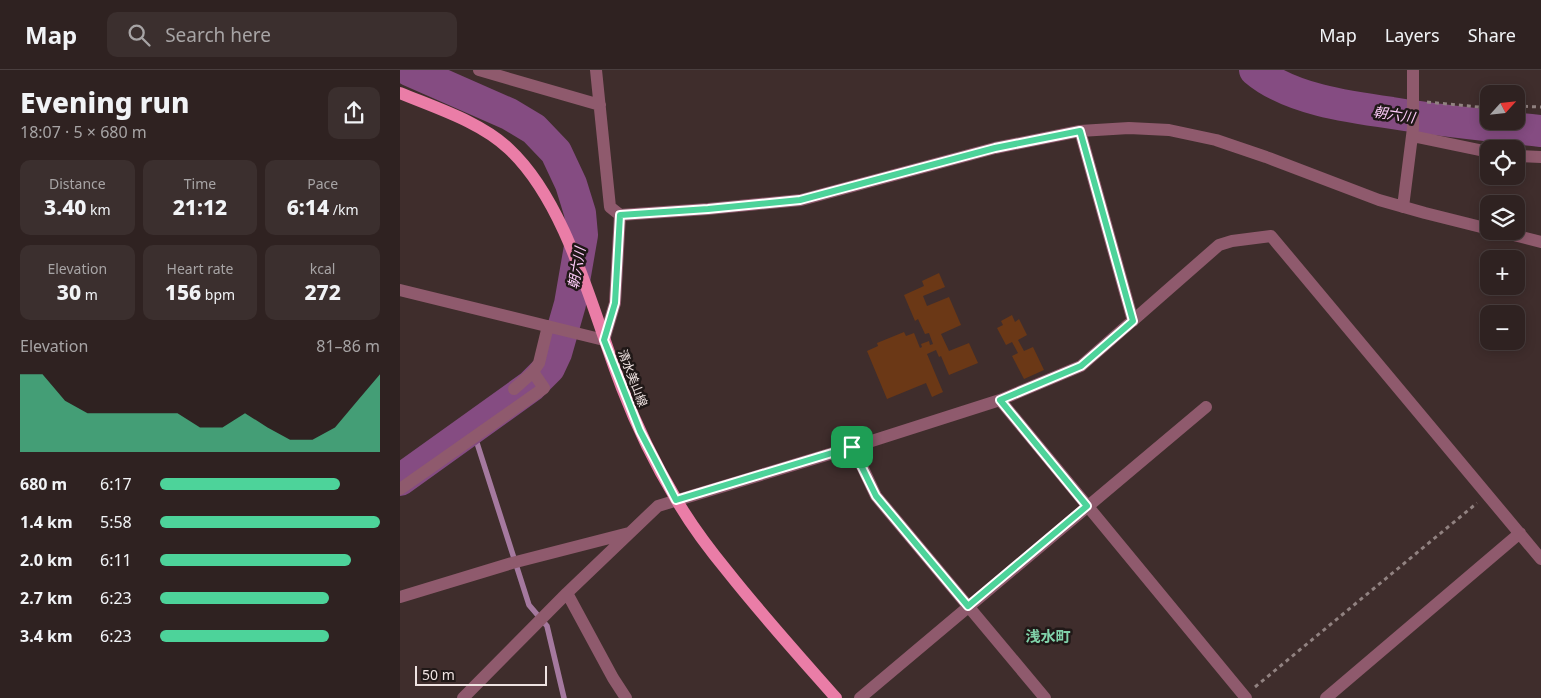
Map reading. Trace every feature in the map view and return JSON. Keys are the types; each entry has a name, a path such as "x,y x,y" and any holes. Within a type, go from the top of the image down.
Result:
{"main road":[{"name":"清水美山線","path":"400,93 486,131 509,149 535,177 565,234 640,431 676,500 703,541 753,604 836,698"}],"street":[{"path":"479,70 600,105"},
{"path":"596,70 610,207 620,215 800,200 995,148 1080,131 1129,128 1169,130 1216,140 1403,207 1480,227"},
{"path":"1403,207 1412,132 1413,70"},
{"path":"1080,131 1133,321"},
{"path":"1412,132 1480,150"},
{"path":"1525,156 1541,157"},
{"path":"400,290 604,340 615,303 620,215"},
{"path":"463,698 566,593 658,506 1000,400 1081,366 1219,245 1232,241 1271,236 1541,559"},
{"path":"1525,238 1541,242"},
{"path":"400,489 544,388 537,377 539,363 553,328"},
{"path":"514,389 537,377"},
{"path":"1000,400 1245,697"},
{"path":"860,698 1206,406"},
{"path":"852,447 876,496 1045,698"},
{"path":"400,597 516,562 632,532"},
{"path":"1326,698 1520,533"},
{"path":"566,593 626,698"}],"path":[{"path":"1414,100 1480,107"},
{"path":"1525,106 1541,107"},
{"path":"1245,697 1488,495"}],"building":[{"path":"939,273 945,287 923,296 927,306 949,297 961,325 941,334 949,351 969,343 978,363 949,375 941,356 939,357 936,350 927,354 943,392 932,397 926,383 887,399 867,351 878,346 877,343 904,332 906,336 914,333 920,348 922,347 921,344 929,341 930,345 933,344 929,333 925,334 918,319 915,321 904,295 924,286 922,281"},
{"path":"1012,315 1015,322 1019,319 1027,335 1018,340 1024,351 1033,347 1044,370 1024,379 1012,356 1018,353 1012,342 1006,345 997,328 1003,325 1001,321"}],"waterway":[{"name":"朝六川","path":"400,480 531,386 549,368 556,353 570,304 582,235 580,213 571,184 556,152 534,129 509,114 409,70"},
{"name":"朝六川","path":"1255,70 1269,80 1302,95 1338,104 1429,118 1541,131"},
{"path":"477,443 529,605 547,626 564,698"}],"district":[{"name":"浅水町","path":"1048,636"}],"route":[{"path":"1080,131 1133,321 1081,366 1000,400 1087,506 968,606 876,496 852,447 676,500 640,431 604,340 615,303 620,215 800,200 995,148 1080,131"}]}
